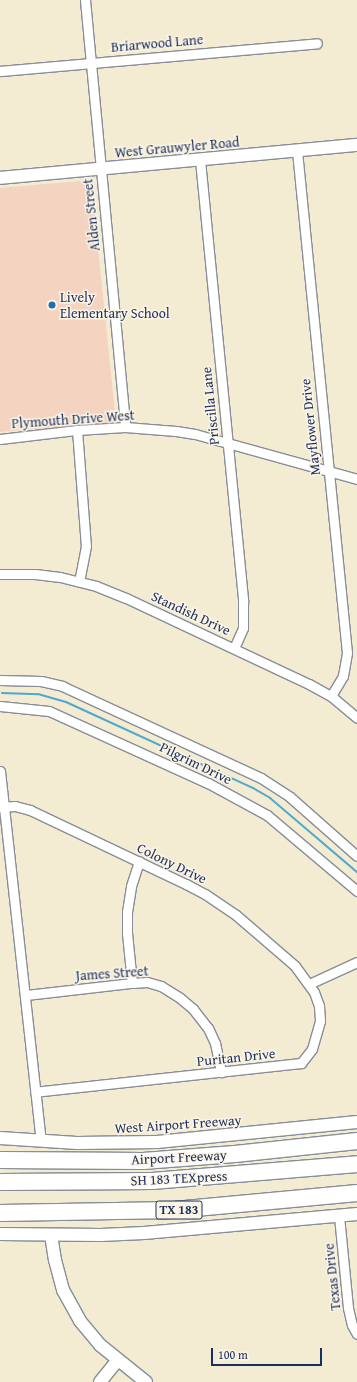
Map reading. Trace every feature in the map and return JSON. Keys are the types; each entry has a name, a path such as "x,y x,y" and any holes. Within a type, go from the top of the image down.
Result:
{"highway":[{"name":"Airport Freeway","path":"0,1160 143,1161 235,1154 357,1141"},
{"path":"0,1150 11,1150 38,1160"},
{"name":"SH 183 TEXpress","path":"0,1182 152,1181 357,1164"},
{"name":"SH 183 TEXpress","path":"0,1188 152,1187 357,1172"},
{"name":"TX 183","path":"0,1213 174,1210 357,1193"}],"main road":[{"name":"West Grauwyler Road","path":"0,178 357,145"},
{"name":"West Airport Freeway","path":"0,1138 118,1144 157,1142 357,1122"},
{"path":"0,1234 51,1235 144,1233 357,1214"},
{"path":"51,1235 56,1266 67,1297 88,1332 100,1345 146,1382"},
{"path":"100,1382 118,1360"}],"street":[{"name":"Alden Street","path":"85,0 126,427"},
{"name":"Briarwood Lane","path":"0,71 317,42"},
{"name":"Mayflower Drive","path":"297,151 347,653 343,676 331,696"},
{"name":"Priscilla Lane","path":"200,160 244,619 240,636 234,648"},
{"name":"Plymouth Drive West","path":"0,439 77,430 126,427 176,431 228,443 357,479"},
{"path":"77,430 86,546 78,581"},
{"name":"Standish Drive","path":"0,574 35,574 78,581 126,598 309,684 331,696 357,718"},
{"name":"Pilgrim Drive","path":"0,680 41,681 62,686 261,778 290,797 357,856"},
{"name":"Pilgrim Drive","path":"0,706 50,711 208,783 267,815 357,891"},
{"path":"0,771 2,807 26,995 41,1141"},
{"name":"Colony Drive","path":"2,807 15,806 30,810 186,884 224,907 295,966 309,984"},
{"path":"132,983 126,912 131,886 139,861"},
{"path":"309,984 357,962"},
{"name":"James Street","path":"26,995 132,983 147,982 161,986 176,995 193,1009 212,1035 221,1072"},
{"name":"Puritan Drive","path":"36,1092 301,1063 312,1049 320,1021 319,1006 314,992 309,984"},
{"name":"Texas Drive","path":"339,1216 348,1308 352,1325 357,1334"}],"shaded area":[{"name":"Lively Elementary School","path":"91,180 116,422 0,432 0,188"}],"waterway":[{"path":"2,693 38,694 66,702 253,788 270,798 357,872"}],"place":[{"name":"Lively Elementary School","path":"52,305"}]}
